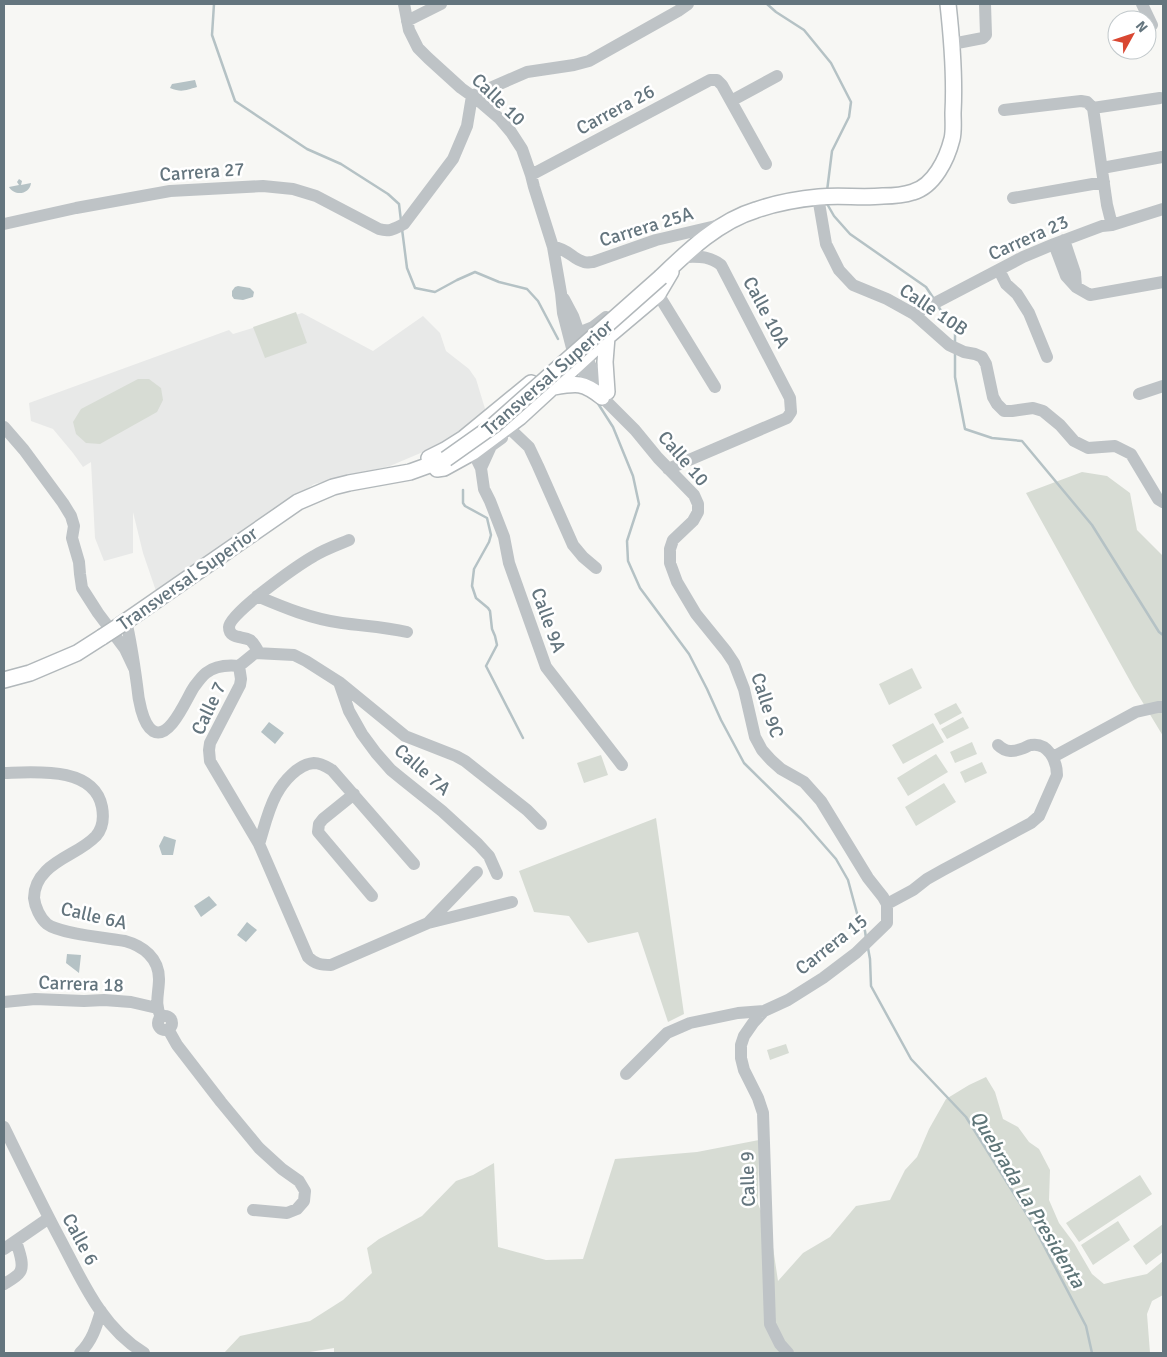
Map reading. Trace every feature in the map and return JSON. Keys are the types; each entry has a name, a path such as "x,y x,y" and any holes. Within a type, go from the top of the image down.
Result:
{"main road":[{"name":"Transversal Superior","path":"4,680 30,673 77,653 298,502 349,483 410,472 446,458 494,425 659,276 724,224 754,210 784,202 824,197 883,196 914,192 927,184 939,170 948,154 952,137 954,99 948,4"},
{"path":"410,472 444,468 473,452 507,420 554,387 607,337 644,306 660,299 679,260"},
{"path":"554,387 575,384 583,385 605,395 607,337"},
{"path":"410,472 425,460 464,438 507,420 517,394 572,348"}],"street":[{"name":"Calle 10","path":"404,4 409,30 418,48 495,115 511,132 522,150 553,247 563,313 572,348 605,395 658,458 694,495 698,504 698,512 693,521 673,540 670,549"},
{"path":"407,20 441,4"},
{"path":"472,96 527,72 589,61 688,4"},
{"path":"952,44 983,38 986,35 985,4"},
{"path":"766,164 731,101 777,76"},
{"name":"Carrera 26","path":"531,175 710,80 717,80 722,85 731,101"},
{"name":"Carrera 27","path":"4,224 170,190 263,186 293,189 316,196 386,231 400,226 453,159 467,126 472,96"},
{"path":"1093,108 1160,98"},
{"path":"1004,110 1081,101 1087,102 1093,108 1102,168 1100,183 1107,204 1107,226"},
{"path":"1102,168 1162,157"},
{"path":"1013,198 1100,183"},
{"name":"Calle 10B","path":"824,197 826,244 839,270 853,285 887,299 914,314 949,346 982,358 986,364 993,398 1004,410 1012,411 1033,408 1043,411 1060,425 1074,441 1088,448 1115,446 1131,454 1158,499 1163,502"},
{"name":"Carrera 23","path":"914,314 1023,257 1059,242 1163,209"},
{"name":"Carrera 25A","path":"553,247 568,251 573,257 584,262 593,262 656,240 724,224"},
{"path":"1059,242 1066,276 1076,287 1090,295 1163,282"},
{"name":"Calle 10A","path":"668,469 787,418 791,412 790,398 721,265 713,259 703,257 679,260"},
{"path":"999,270 1006,284 1017,294 1028,313 1047,357"},
{"path":"578,333 596,326 659,276"},
{"name":"Calle 10","path":"561,293 573,316 582,360"},
{"path":"660,299 715,387"},
{"path":"1139,394 1163,386"},
{"path":"481,468 491,446 507,420 529,447 573,545 596,568"},
{"name":"Calle 7","path":"4,427 24,450 71,516 82,588 125,649 134,668"},
{"name":"Calle 9A","path":"464,438 481,468 484,489 504,537 509,563 546,667 622,765"},
{"path":"240,666 257,649 254,643 249,640 235,637 228,628 230,621 236,614 257,596 314,556 349,540"},
{"name":"Calle 9C","path":"670,549 670,563 677,582 696,614 726,651 741,678 755,737 762,750 781,768 804,782 820,800 868,878 887,904"},
{"path":"257,596 288,610 320,618 341,623 407,632"},
{"name":"Calle 7","path":"124,622 133,653 141,709 151,729 158,732 171,726 193,688 206,672 227,666 240,666 240,685 212,739 209,750 210,760 259,844 308,957 314,963 331,965 428,923"},
{"path":"255,653 294,656 306,661 339,682 405,736 465,761 527,810 540,824"},
{"name":"Calle 7A","path":"339,682 348,711 376,753 391,770 478,844 489,856 497,874"},
{"path":"998,745 1009,752 1017,751 1032,744 1041,746 1054,757 1136,712 1163,707"},
{"name":"Carrera 15","path":"626,1074 667,1033 690,1023 738,1013 764,1011 788,1000 823,978 856,953 887,923 887,904 913,890 926,879 1031,823 1039,816 1057,775 1054,757"},
{"path":"259,844 276,795 293,774 304,766 313,763 325,765 332,770 414,864"},
{"name":"Calle 6A","path":"4,773 50,772 88,784 98,795 102,806 103,818 97,835 44,873 37,883 34,893 34,904 39,914 48,924 61,930 125,941 143,948 150,955 158,970 159,1013"},
{"path":"354,794 322,819 318,824 318,832 372,896"},
{"path":"428,923 477,872"},
{"path":"428,923 512,902"},
{"name":"Carrera 18","path":"4,1002 35,999 104,1000 130,1002 159,1013"},
{"name":"Calle 9","path":"764,1011 753,1023 740,1044 744,1070 763,1114 770,1324 780,1344 788,1353"},
{"path":"159,1013 171,1019 171,1027 168,1030 177,1045 259,1148 282,1169 299,1181 305,1191 304,1201 297,1209 287,1213 253,1210"},
{"name":"Calle 6","path":"5,1133 94,1303 114,1329 144,1353"},
{"path":"4,1249 50,1218"},
{"path":"4,1284 21,1270 22,1266 16,1241"},
{"path":"81,1353 96,1329 101,1311"}],"shaded area":[{"path":"195,80 197,87 181,91 170,88 172,84"},
{"path":"19,179 22,181 21,185 31,183 28,190 22,193 15,192 9,187 19,185 17,182"},
{"path":"238,286 250,288 254,292 253,297 243,300 234,299 232,291"},
{"path":"296,312 307,343 265,358 253,327"},
{"path":"302,313 373,351 423,316 440,333 446,351 469,369 476,379 486,412 467,430 430,449 390,466 314,484 156,591 143,553 133,512 133,553 104,561 95,538 91,462 83,467 53,429 31,421 29,403 229,330 233,334"},
{"path":"138,379 149,379 161,388 163,400 157,412 100,444 86,443 76,434 73,422 81,409"},
{"path":"1082,472 1107,476 1130,493 1137,530 1163,556 1163,736 1134,688 1026,493"},
{"path":"912,668 922,688 889,705 879,684"},
{"path":"956,703 962,713 940,725 934,714"},
{"path":"963,717 969,728 947,739 941,729"},
{"path":"269,722 284,733 275,744 261,732"},
{"path":"933,723 944,742 903,764 892,745"},
{"path":"972,742 977,754 955,763 950,752"},
{"path":"936,754 948,772 908,796 897,778"},
{"path":"601,755 608,775 584,783 577,763"},
{"path":"982,762 987,773 965,783 960,772"},
{"path":"944,783 956,802 916,826 905,807"},
{"path":"656,818 684,1014 668,1022 638,932 588,943 569,916 534,912 519,871"},
{"path":"164,836 176,840 173,855 162,855 159,846"},
{"path":"209,896 217,905 201,917 194,906"},
{"path":"247,922 257,930 246,942 237,935"},
{"path":"67,954 81,955 79,973 66,963"},
{"path":"786,1044 789,1053 770,1060 767,1050"},
{"path":"986,1077 995,1092 1003,1119 1018,1127 1029,1142 1039,1149 1050,1170 1049,1200 1059,1223 1074,1243 1092,1274 1104,1284 1147,1274 1163,1261 1163,1295 1152,1301 1147,1314 1150,1353 334,1353 334,1348 304,1353 224,1353 240,1336 310,1321 343,1300 372,1273 367,1248 379,1239 422,1216 456,1181 473,1175 494,1163 498,1247 546,1260 583,1259 615,1159 697,1152 759,1140 758,1204 771,1234 778,1281 803,1253 830,1237 856,1206 890,1200 905,1170 917,1157 929,1129 946,1099"},
{"path":"1140,1175 1152,1194 1079,1242 1066,1223"},
{"path":"1118,1221 1130,1240 1093,1265 1081,1245"},
{"path":"1163,1224 1163,1252 1146,1265 1133,1246"}],"waterway":[{"name":"Quebrada La Presidenta","path":"214,4 212,35 235,101 307,149 341,164 388,194 399,204 401,221"},
{"path":"767,4 804,30 831,63 851,102 849,117 832,151 827,191"},
{"path":"826,202 834,216 850,234 926,287 934,299"},
{"name":"Quebrada La Presidenta","path":"402,229 407,268 415,288 435,292 475,272 499,282 527,289 538,301 558,339"},
{"path":"938,306 955,332 955,343"},
{"path":"955,354 955,377 965,429 992,438 1022,441 1092,525 1159,632 1163,635"},
{"name":"Quebrada La Presidenta","path":"597,402 613,427 633,476 639,504 627,541 628,561 640,588 689,654 744,763 801,819 836,859 848,880 866,938"},
{"path":"463,490 463,503 487,518 491,535 474,569 472,586 476,598 490,611 492,629 497,645 486,666 523,738"},
{"name":"Quebrada La Presidenta","path":"868,948 871,986 911,1059 966,1117 1031,1221 1086,1326 1092,1353"}]}
